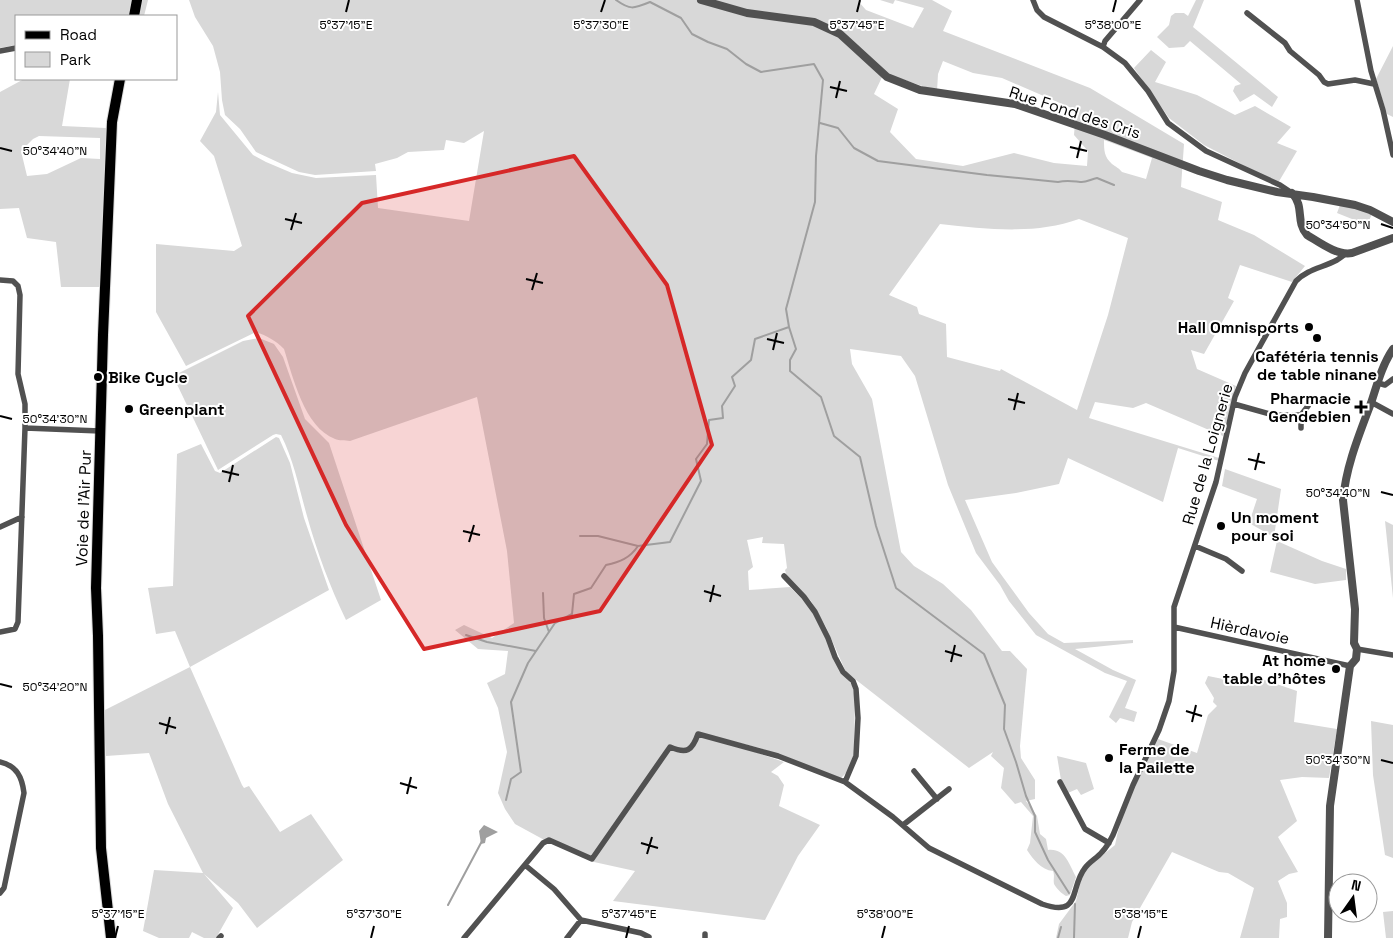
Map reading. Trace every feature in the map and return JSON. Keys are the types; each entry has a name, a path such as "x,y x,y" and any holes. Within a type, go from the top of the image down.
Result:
{"main road":[{"path":"134,15 137,0"},
{"name":"Voie de l'Air Pur","path":"111,938 101,848 96,588 112,122 120,80"}],"street":[{"name":"Rue Fond des Cris","path":"701,0 747,13 814,22 840,34 887,77 920,90 1015,104 1105,135 1199,171 1277,192 1313,197 1370,210 1393,222"},
{"path":"1032,0 1037,10 1044,17 1103,46 1125,63 1148,90 1168,123 1206,151 1292,193 1298,201 1301,226 1304,231 1333,249 1348,253"},
{"path":"1103,46 1105,41 1140,0"},
{"path":"1356,0 1374,84 1393,155"},
{"path":"1247,13 1285,43 1290,51 1319,75 1324,82 1328,84 1356,80 1374,84"},
{"path":"0,51 15,48"},
{"path":"1300,208 1308,199 1313,197"},
{"name":"Rue de la Loignerie","path":"524,865 542,843 548,840 592,859 670,747 681,751 687,750 692,746 698,734 778,756 844,782 903,825 921,843 938,853 1042,904 1056,908 1066,906 1074,897 1081,873 1109,843 1167,709 1174,670 1174,607 1216,482 1234,404 1245,373 1296,281 1303,274 1348,253 1393,238"},
{"path":"1333,249 1337,253 1336,260"},
{"path":"0,280 13,281 18,286 20,295 18,374 25,404 18,622 15,629 0,632"},
{"path":"1328,938 1330,806 1350,666 1356,659 1357,649 1354,643 1355,609 1343,500 1349,466 1386,359 1393,349"},
{"path":"1378,383 1385,385 1393,379"},
{"path":"1371,402 1393,414"},
{"path":"1234,404 1273,414 1301,416"},
{"path":"1301,428 1301,416 1308,406"},
{"path":"25,428 100,431"},
{"path":"0,526 22,517"},
{"name":"Rue de la Loignerie","path":"1195,546 1226,559 1242,571"},
{"path":"784,576 815,612 835,657 843,672 853,681 856,689 858,718 856,756 844,782"},
{"name":"Hièrdavoie","path":"1174,627 1350,666"},
{"path":"1357,649 1393,655"},
{"path":"0,762 10,765 20,774 24,793 4,888 0,893"},
{"path":"914,771 937,799"},
{"path":"1060,782 1085,829 1109,843"},
{"path":"903,825 949,789"},
{"path":"464,938 524,865 554,889 581,920 641,933 649,937"},
{"path":"567,938 581,920"}],"highlighted area":[{"path":"574,156 667,285 712,445 600,611 424,649 346,525 248,316 362,203"}],"green space":[{"path":"0,0 148,0 144,15 15,15 15,45 0,48"},
{"path":"189,0 859,0 866,10 913,28 924,8 895,0 932,0 952,11 943,31 1090,88 1184,144 1181,187 1222,202 1218,220 1254,235 1305,266 1292,282 1240,265 1228,298 1234,301 1204,354 1191,350 1197,369 1236,386 1223,436 1146,403 1133,408 1095,402 1089,418 1219,458 1219,461 1178,448 1163,502 1068,458 1059,484 1016,493 965,500 992,562 1029,613 1048,634 1064,643 1133,640 1133,643 1075,649 1113,670 1136,680 1125,708 1137,712 1134,722 1120,718 1116,723 1109,717 1127,681 1105,673 1036,635 1009,601 1000,585 976,553 948,485 915,376 901,356 850,349 852,364 872,399 901,552 914,566 943,584 971,610 1002,651 1010,651 1027,669 1020,746 1021,758 1035,780 1035,799 1026,801 1037,816 1040,834 1046,839 1048,850 1059,852 1069,862 1076,877 1070,895 1066,896 1059,891 1054,884 1053,871 1041,866 1027,850 1030,843 1033,816 1021,802 1015,804 1001,788 1004,768 991,756 993,752 969,768 846,672 826,627 811,601 787,577 784,544 762,543 763,537 747,540 753,567 748,571 749,590 790,587 813,611 843,674 852,685 855,698 854,755 847,772 841,778 760,748 700,733 784,762 771,772 778,776 784,785 779,806 820,825 798,856 765,920 613,901 635,871 594,862 548,842 515,824 505,809 498,793 507,752 498,708 487,683 505,674 508,651 478,649 455,630 464,625 492,638 514,623 507,551 477,397 350,441 337,440 324,433 308,413 296,387 284,349 274,341 256,332 186,366 156,312 156,244 234,251 242,246 214,156 200,141 216,112 218,92 220,115 253,155 292,173 316,178 376,175 378,208 469,221 484,131 464,143 446,140 444,150 408,152 397,158 375,164 376,171 315,175 299,172 256,152 240,129 225,115 220,72 213,46 195,17","holes":["943,61 973,73 1002,78 1076,110 1074,135 1088,151 1087,166 1054,163 1014,153 963,166 916,159 890,132 898,109 874,94 884,73 937,91 938,74","1104,140 1152,158 1146,179 1122,172 1109,161 1104,150","1079,219 1128,238 1108,315 1077,410 1001,369 1000,371 947,357 946,324 919,314 917,307 889,295 940,224 1010,229 1028,229 1062,224"]},
{"path":"880,0 895,0 893,4"},
{"path":"1196,0 1204,0 1193,27 1278,97 1272,107 1254,94 1240,102 1233,91 1235,86 1241,84 1190,41 1184,47 1169,48 1157,37 1169,25 1171,16 1175,13 1184,13 1188,16"},
{"path":"1393,46 1393,117 1387,114 1376,79"},
{"path":"1151,50 1166,62 1155,82 1197,95 1235,115 1255,106 1291,127 1277,143 1297,151 1278,183 1204,145 1169,118 1134,68"},
{"path":"22,80 70,80 62,126 106,128 114,80 126,80 117,115 101,287 61,287 56,242 27,238 19,208 0,209 0,92","holes":["39,136 100,138 100,159 81,158 47,174 27,176 21,151 33,139"]},
{"path":"1340,205 1372,214 1367,225 1337,213"},
{"path":"259,338 274,344 283,357 305,419 329,443 381,600 346,620 320,556 293,465 281,435 273,435 218,470 173,376 243,341"},
{"path":"276,437 279,438 290,463 304,518 329,590 190,667 175,631 156,634 148,588 173,586 177,454 201,444 215,471 220,473"},
{"path":"1225,469 1281,489 1274,537 1249,523 1257,499 1222,486"},
{"path":"1385,521 1393,525 1393,598"},
{"path":"1277,541 1322,561 1346,569 1346,580 1315,584 1270,572"},
{"path":"190,667 244,788 249,786 280,832 311,814 343,860 257,928 238,903 204,874 233,908 216,938 204,938 192,932 189,938 159,938 143,931 154,870 203,873 168,804 149,753 106,756 103,711"},
{"path":"1208,676 1253,685 1253,676 1297,691 1294,722 1337,729 1329,778 1302,777 1280,780 1297,821 1278,837 1298,872 1289,874 1278,881 1287,903 1287,917 1280,919 1279,938 1240,938 1254,888 1228,873 1219,872 1172,852 1132,922 1128,938 1056,938 1059,924 1076,901 1082,875 1088,867 1115,845 1127,804 1158,739 1197,753 1208,715 1217,706 1213,702 1214,698 1205,683"},
{"path":"1371,721 1393,725 1393,858 1385,855 1373,775"},
{"path":"1057,756 1086,763 1094,789 1081,795 1077,789 1068,793 1061,780"},
{"path":"1393,911 1393,938 1386,938 1383,912"}],"shaded area":[{"path":"484,825 498,832 486,838 485,843 481,844 479,831"}],"waterway":[{"path":"506,800 511,779 521,772 511,702 528,663 555,623 572,614 574,594 591,588 606,565 624,559 632,554 638,546 670,542 701,481 696,459 707,444 709,420 723,418 722,406 735,386 732,377 751,360 755,339 789,327 786,309 815,202 816,156 823,80 814,64 761,72 746,64 727,49 692,34 681,18 650,2 628,7 616,0"},
{"path":"820,123 838,128 854,148 878,161 1058,182 1084,182 1097,178 1114,185"},
{"path":"789,327 796,349 790,360 790,371 821,397 834,436 860,457 876,526 896,588 984,654 1005,705 1004,729 1026,796 1035,816 1035,832 1048,860 1069,893"},
{"path":"580,536 598,536 638,546"},
{"path":"543,593 544,618 549,632"},
{"path":"466,635 487,642 536,651"},
{"path":"448,905 482,841"},
{"path":"1074,938 1075,904"},
{"path":"1058,938 1061,927"}],"place":[{"name":"Hall Omnisports","path":"1309,327"},
{"name":"Cafétéria tennis de table ninane","path":"1317,338"},
{"name":"Bike Cycle","path":"98,377"},
{"name":"Pharmacie Gendebien","path":"1361,407"},
{"name":"Greenplant","path":"129,409"},
{"name":"Un moment pour soi","path":"1221,526"},
{"name":"At home table d'hôtes","path":"1336,669"},
{"name":"Ferme de la Pailette","path":"1109,758"}]}
